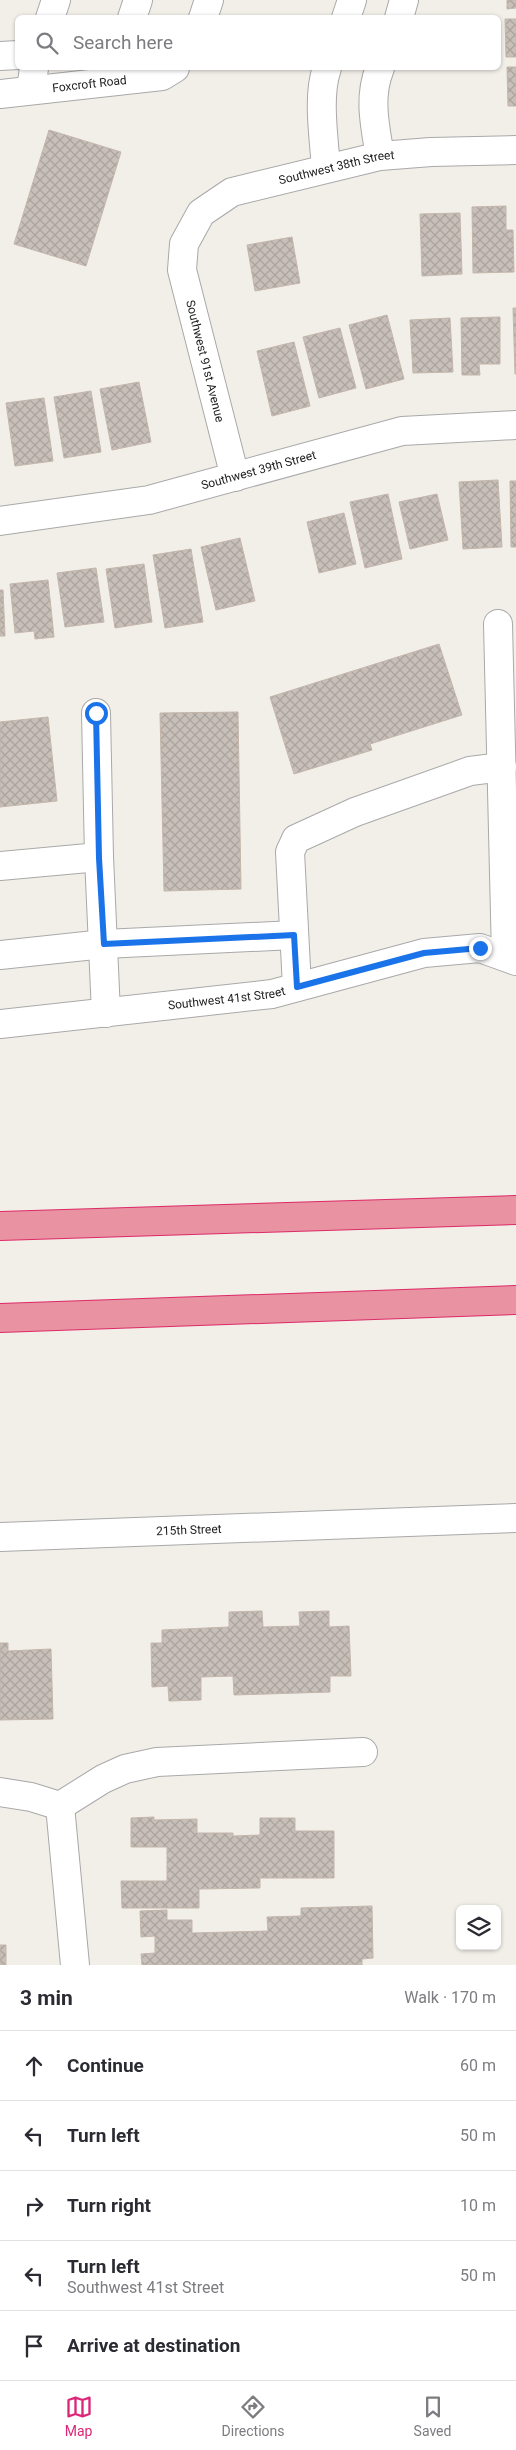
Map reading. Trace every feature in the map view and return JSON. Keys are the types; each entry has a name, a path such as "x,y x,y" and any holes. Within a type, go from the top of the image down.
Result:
{"highway":[{"path":"0,1226 516,1210"},
{"path":"0,1318 516,1300"}],"street":[{"path":"51,15 56,0"},
{"path":"133,15 138,0"},
{"path":"204,15 209,0"},
{"path":"347,15 352,0"},
{"path":"400,15 404,0"},
{"path":"0,56 15,55"},
{"name":"Foxcroft Road","path":"0,94 32,79 162,76 172,70"},
{"path":"326,70 322,116 326,168"},
{"path":"379,70 374,82 373,114 380,156"},
{"name":"Southwest 38th Street","path":"184,244 201,214 232,192 380,156 431,152 516,150"},
{"name":"Southwest 91st Avenue","path":"184,244 182,270 235,477"},
{"name":"Southwest 39th Street","path":"0,521 149,500 402,431 516,425"},
{"path":"498,624 502,768 513,957"},
{"path":"96,713 99,858 106,1013"},
{"path":"297,987 290,852 296,839 355,812 470,771 502,768"},
{"path":"0,866 99,858"},
{"path":"0,955 104,944 294,935"},
{"name":"Southwest 41st Street","path":"0,1024 272,994 424,953 480,948 513,957"},
{"name":"215th Street","path":"0,1537 516,1518"},
{"path":"0,1792 31,1797 60,1806 103,1779 126,1769 158,1762 363,1752"},
{"path":"60,1806 76,1965"}],"building":[{"path":"507,0 516,0 516,8 507,9"},
{"path":"505,19 516,19 516,57 506,57"},
{"path":"507,67 516,67 516,106 508,106"},
{"path":"49,130 121,152 86,266 14,244"},
{"path":"506,206 506,230 513,230 514,272 473,273 472,207"},
{"path":"460,213 462,274 422,276 420,214"},
{"path":"292,237 300,283 255,291 247,245"},
{"path":"513,308 516,308 516,374 515,374"},
{"path":"387,315 404,379 366,389 349,325"},
{"path":"500,317 500,364 479,364 480,375 462,375 461,318"},
{"path":"450,318 453,372 413,373 410,320"},
{"path":"340,328 356,388 319,398 303,337"},
{"path":"294,342 310,406 272,416 257,351"},
{"path":"139,382 151,442 112,450 100,389"},
{"path":"91,391 101,452 64,458 54,397"},
{"path":"44,398 53,461 15,466 6,403"},
{"path":"498,480 502,547 463,549 459,482"},
{"path":"510,481 516,481 516,547 511,547"},
{"path":"388,494 402,559 365,568 350,502"},
{"path":"437,494 448,540 410,549 399,502"},
{"path":"344,513 356,564 319,573 307,522"},
{"path":"240,538 255,601 216,610 201,547"},
{"path":"191,549 203,622 165,628 153,555"},
{"path":"144,564 152,622 115,628 106,569"},
{"path":"96,568 104,622 65,627 57,573"},
{"path":"48,580 54,637 35,639 34,631 15,633 10,584"},
{"path":"0,590 3,590 5,636 0,636"},
{"path":"439,644 462,715 370,744 372,750 294,774 270,697"},
{"path":"238,712 241,889 164,891 160,713"},
{"path":"48,717 57,801 0,807 0,722"},
{"path":"262,1611 263,1627 300,1626 299,1612 329,1611 329,1627 349,1626 351,1676 330,1676 330,1692 234,1695 233,1676 201,1677 201,1700 169,1701 168,1686 152,1687 151,1643 162,1643 162,1630 229,1627 229,1612"},
{"path":"0,1643 8,1643 8,1651 51,1649 53,1719 0,1720"},
{"path":"154,1817 154,1820 197,1819 197,1833 233,1833 233,1836 260,1835 260,1818 295,1818 295,1831 334,1831 334,1878 260,1878 260,1888 199,1889 199,1908 122,1908 121,1881 167,1881 167,1847 131,1847 131,1818"},
{"path":"372,1906 373,1958 362,1959 362,1965 142,1965 141,1954 155,1953 155,1936 141,1937 140,1911 167,1910 167,1920 192,1920 192,1933 268,1931 267,1917 301,1916 301,1908"},
{"path":"0,1945 6,1945 6,1965 0,1965"}],"route":[{"path":"96,713 99,858 104,944 294,935 297,987 424,953 480,948"}]}
